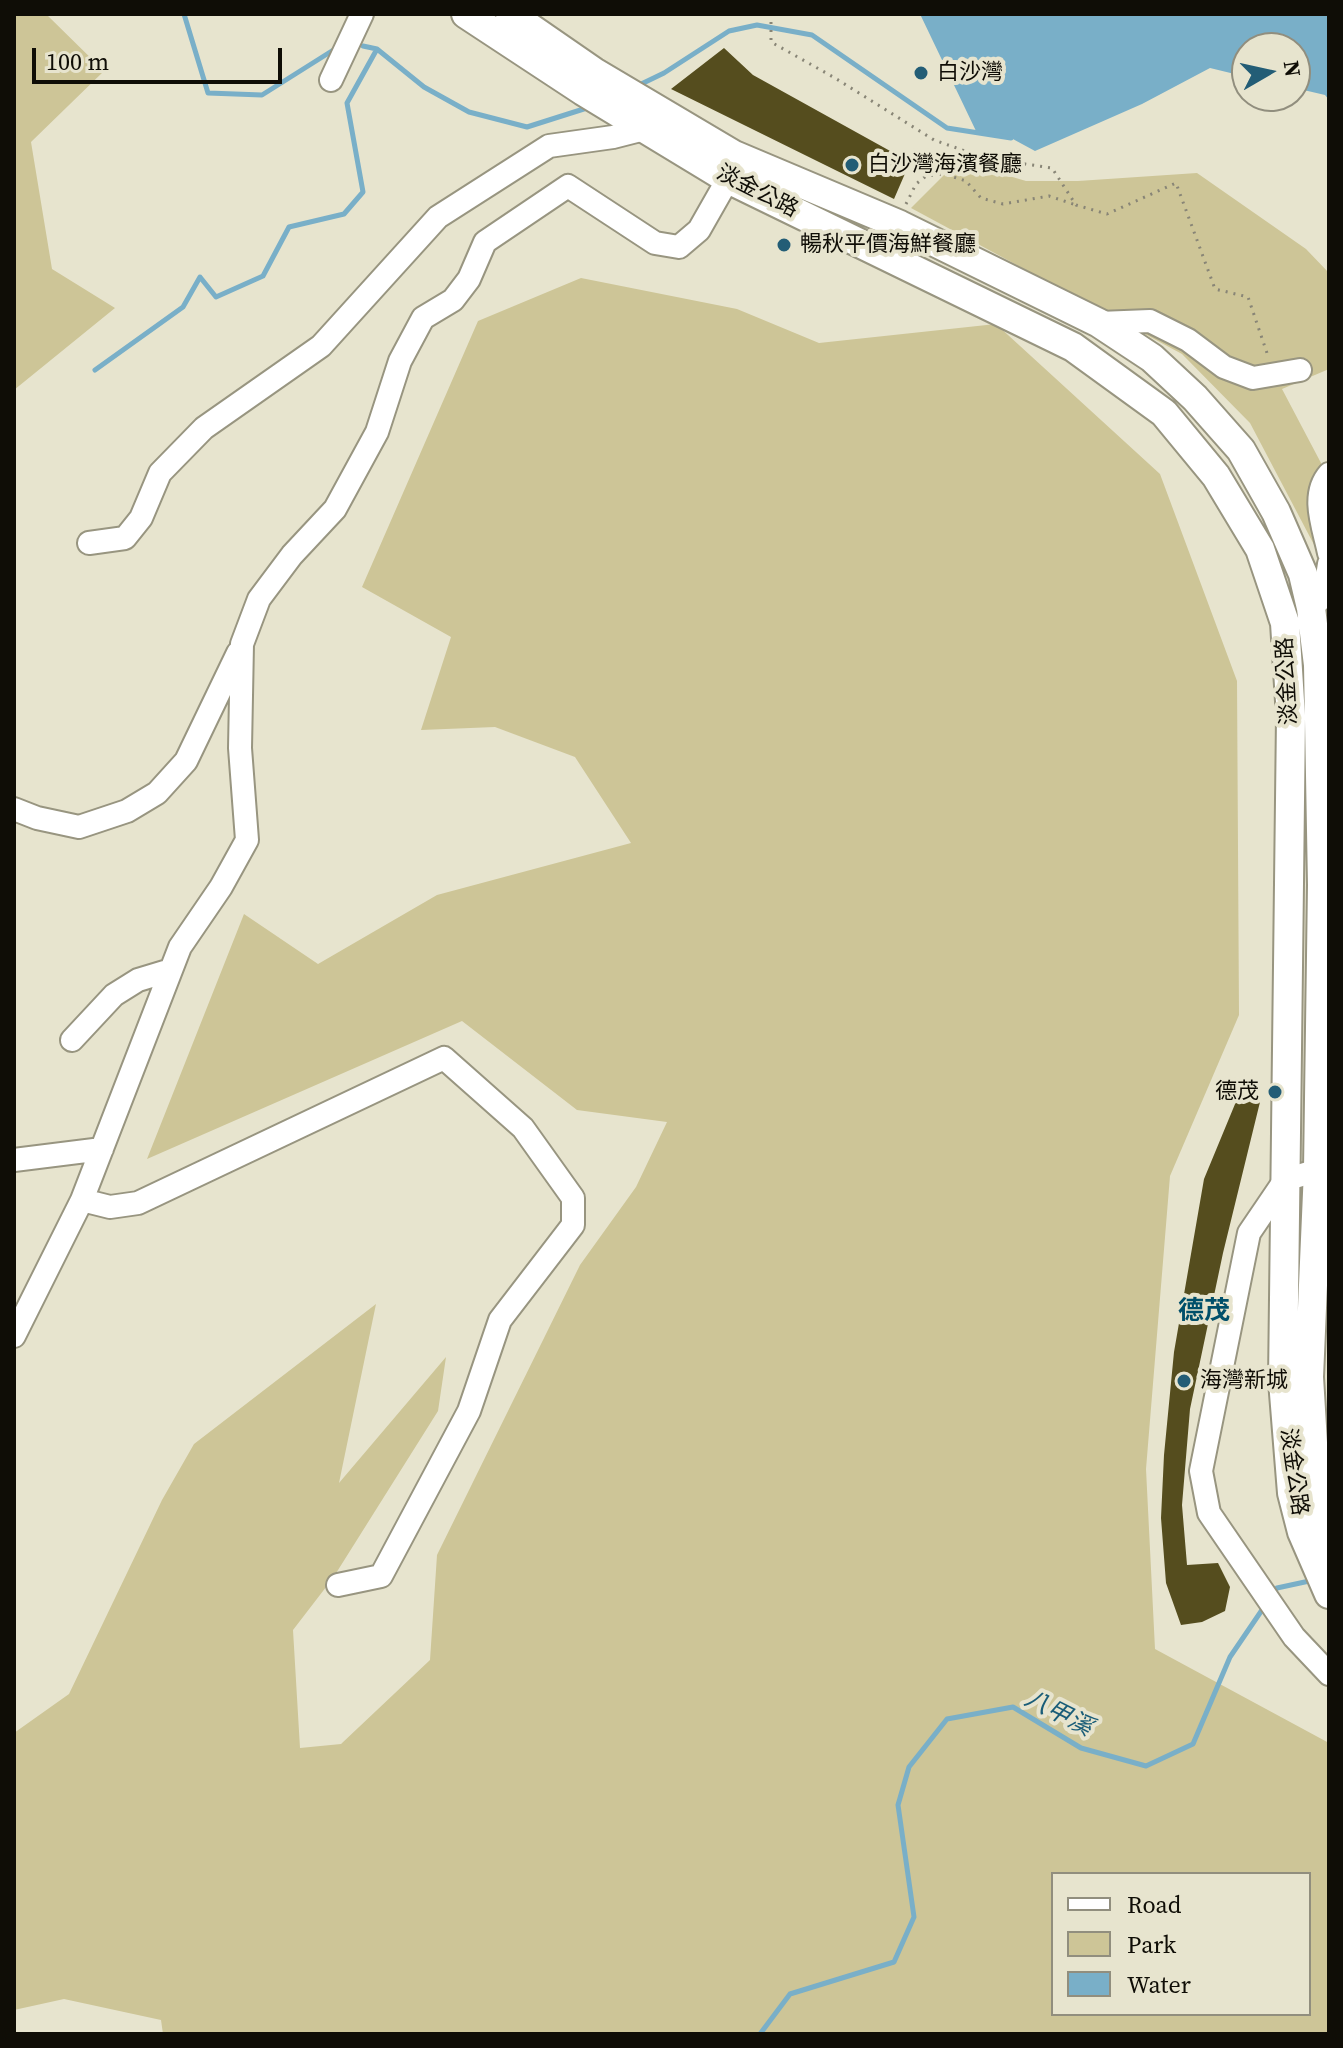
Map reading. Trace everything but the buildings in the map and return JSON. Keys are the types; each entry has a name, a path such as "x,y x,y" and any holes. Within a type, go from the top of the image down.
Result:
{"main road":[{"path":"466,14 588,81"},
{"path":"510,14 588,81 637,115"},
{"name":"淡金公路","path":"637,115 677,122 731,167 900,225 1099,323 1152,358 1195,398 1241,450 1276,512 1303,574 1318,665 1322,885 1318,1170 1309,1377 1316,1492 1329,1594"},
{"name":"淡金公路","path":"637,115 1073,347 1164,413 1216,476 1260,549 1285,623 1291,717 1283,1381 1290,1479 1302,1532 1323,1556"}],"street":[{"path":"331,80 362,14"},
{"path":"89,543 125,538 141,518 160,473 182,450 204,428 321,346 438,217 549,146 613,137 637,115"},
{"path":"14,809 37,818 79,827 127,811 157,793 186,761 242,644 259,599 292,555 335,509 377,432 400,361 423,318 453,300 469,279 485,242 568,186 655,243 679,247 699,230 731,167"},
{"path":"1099,323 1150,321 1188,340 1224,367 1253,378 1300,370"},
{"path":"1329,474 1320,484 1318,496 1329,553"},
{"path":"1311,608 1324,596 1329,564"},
{"path":"14,1336 82,1200 180,947 221,887 247,840 240,748 242,644"},
{"path":"72,1040 114,995 138,980 171,970"},
{"path":"82,1200 110,1207 138,1203 444,1058 523,1128 573,1198 573,1225 500,1320 469,1411 381,1576 338,1585"},
{"path":"14,1160 102,1149"},
{"path":"1318,1170 1285,1180 1249,1233 1201,1471 1209,1513 1273,1609 1329,1674"}],"path":[{"path":"771,15 771,42 934,140 985,158 1052,168 1076,205"},
{"path":"904,211 916,184 926,176 944,174 966,181 981,198 1003,204 1049,196 1107,214 1176,183 1215,289 1248,297 1275,375"}],"green space":[{"path":"14,14 46,14 104,71 31,142 52,269 115,308 14,390"},
{"path":"958,161 1026,181 1078,181 1197,173 1306,249 1329,273 1329,369 1282,389 1321,463 1321,558 1250,423 1182,354 911,208"},
{"path":"581,278 737,309 819,343 996,324 1160,474 1237,681 1239,1015 1170,1176 1146,1469 1155,1649 1329,1743 1329,2034 163,2034 161,2020 64,1999 14,2010 14,1733 69,1694 162,1500 194,1444 376,1304 339,1483 446,1357 438,1411 333,1578 293,1630 300,1748 341,1744 430,1660 437,1555 580,1265 636,1187 667,1122 577,1110 462,1021 147,1159 244,914 318,964 437,895 631,843 575,757 495,727 421,730 451,637 362,587 478,321"}],"water":[{"path":"920,14 1329,14 1329,100 1325,95 1311,92 1311,32 1231,32 1231,73 1210,68 1142,104 1035,151 1011,138 976,131"}],"waterway":[{"path":"184,14 208,93 262,95 335,49"},
{"path":"635,87 664,73 729,31 757,25 812,35 947,128 1011,138"},
{"path":"363,46 377,49 424,87 469,112 527,127 590,107"},
{"path":"95,370 183,307 200,277 216,297 263,276 289,227 344,214 363,192 347,103 377,49"},
{"name":"八甲溪","path":"1272,1595 1277,1588 1314,1580"},
{"name":"八甲溪","path":"760,2034 790,1994 894,1962 914,1917 898,1805 909,1767 947,1719 1013,1707 1081,1748 1146,1766 1193,1744 1230,1657 1264,1607"}],"place":[{"name":"白沙灣","path":"921,73"},
{"name":"白沙灣海濱餐廳","path":"852,165"},
{"name":"暢秋平價海鮮餐廳","path":"784,245"},
{"name":"德茂","path":"1275,1092"},
{"name":"海灣新城","path":"1184,1381"}],"district":[{"name":"德茂","path":"1204,1312"}]}
